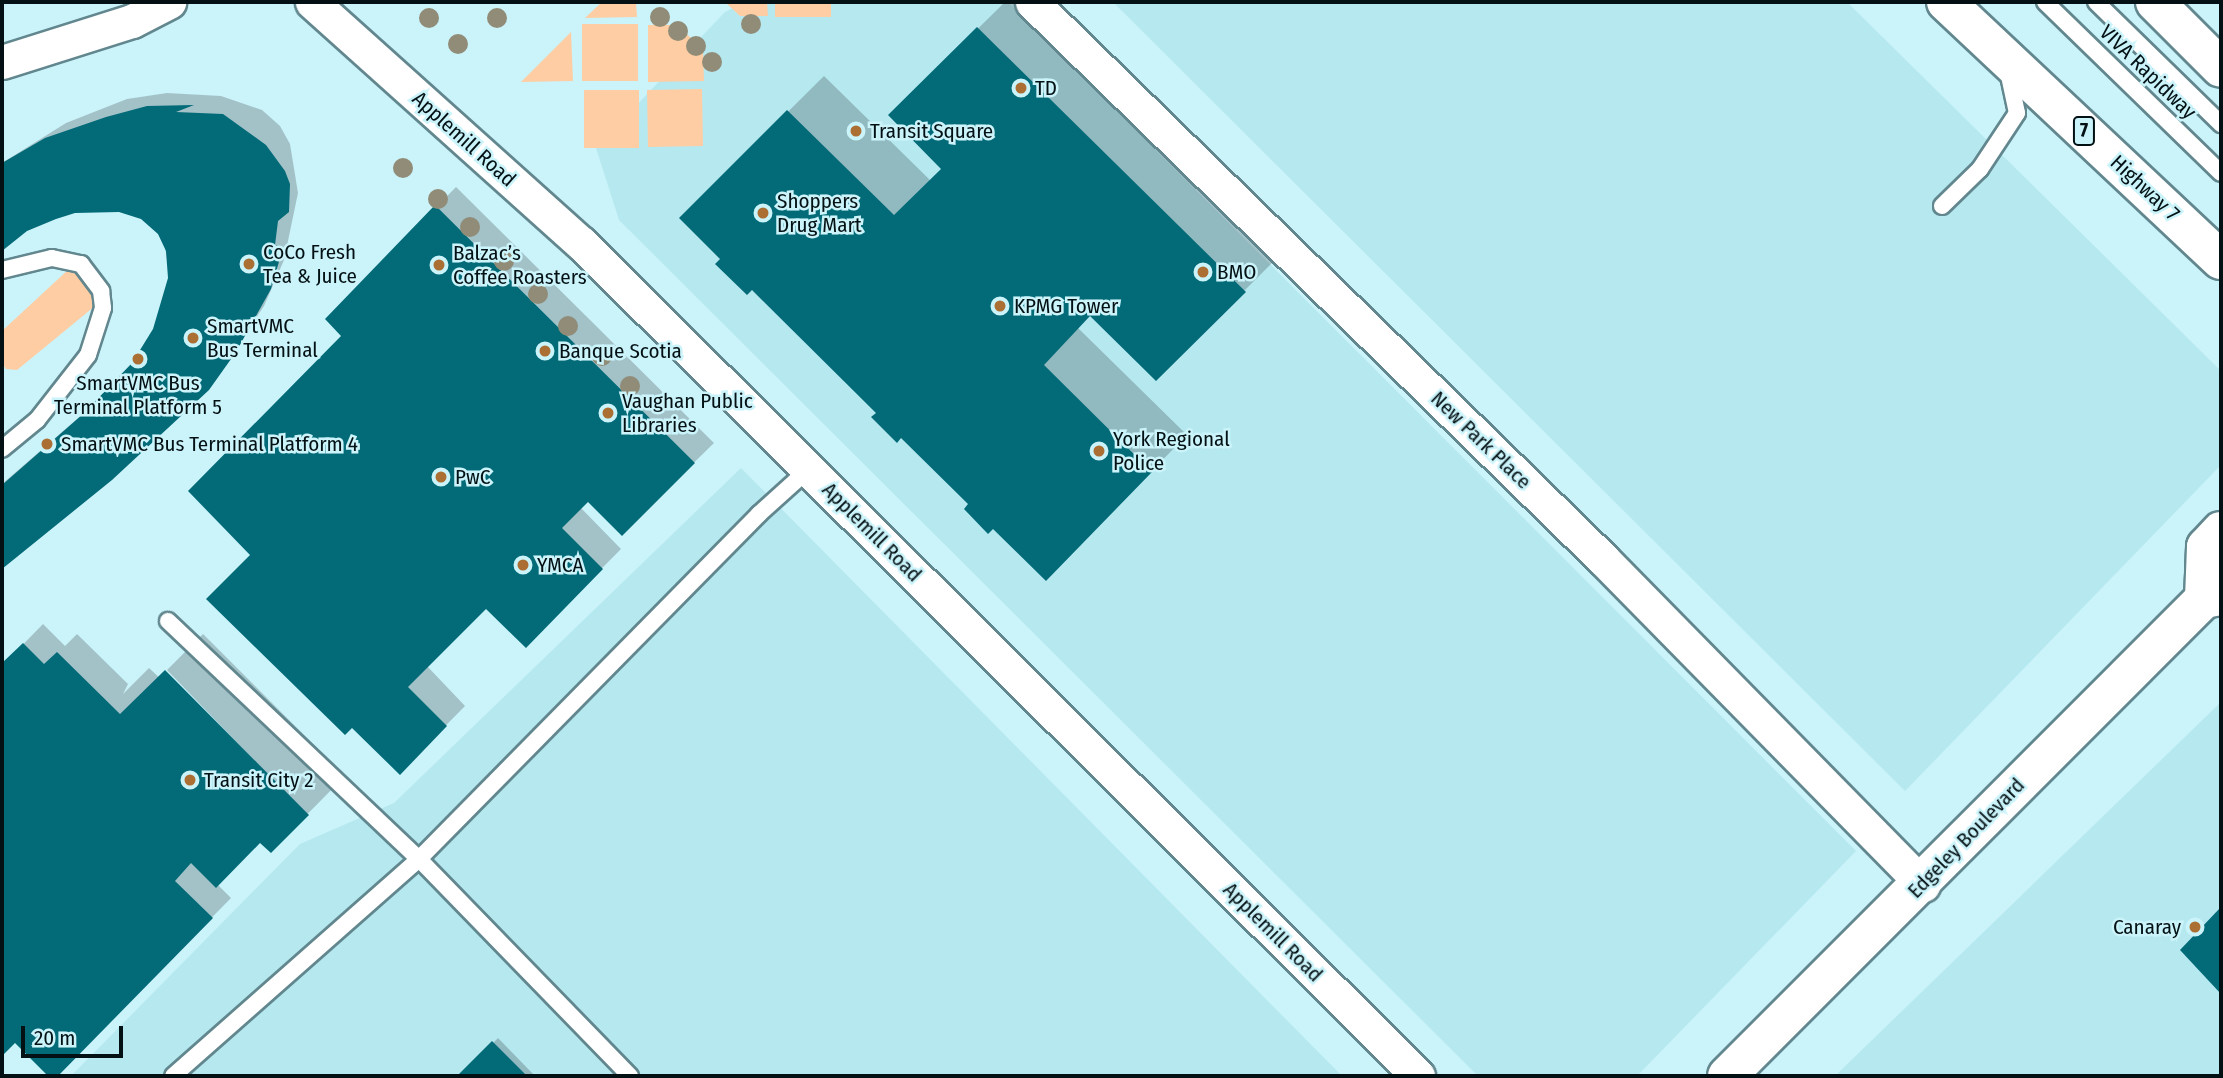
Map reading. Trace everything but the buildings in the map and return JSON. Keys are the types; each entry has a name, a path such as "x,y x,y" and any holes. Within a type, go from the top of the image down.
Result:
{"street":[{"path":"2,62 132,21 169,2"},
{"name":"Applemill Road","path":"312,2 580,243 1419,1076"},
{"name":"New Park Place","path":"1032,2 1603,559 1923,885"},
{"name":"Highway 7","path":"1946,2 2221,260"},
{"path":"2155,2 2221,68"},
{"name":"Edgeley Boulevard","path":"1727,1076 2213,598 2206,547 2221,531"}],"lane":[{"name":"VIVA Rapidway","path":"2045,2 2221,173"},
{"name":"VIVA Rapidway","path":"2096,2 2221,124"},
{"path":"1942,206 1980,169 2017,113 2006,58"},
{"path":"2,270 52,258 80,264 101,291 103,308 88,355 37,420 2,449"},
{"path":"173,1076 419,859 759,513 809,469"},
{"path":"168,621 419,859 630,1076"}],"shaded area":[{"path":"602,2 636,2 637,17 585,18"},
{"path":"725,2 767,2 768,16 740,16"},
{"name":"KPMG Tower","path":"742,2 1008,2 1856,851 1637,1076 1478,1076 619,220 596,148 724,13"},
{"path":"775,2 831,2 831,17 775,17"},
{"path":"1113,2 1847,2 2221,371 2221,465 1905,791"},
{"path":"582,24 638,24 638,81 582,81"},
{"path":"648,25 677,25 703,49 704,81 648,82"},
{"path":"571,32 573,81 521,82"},
{"path":"702,89 703,146 648,147 647,90"},
{"path":"584,90 639,90 639,148 584,148"},
{"path":"69,269 78,270 96,295 95,306 17,370 6,369 2,363 2,331"},
{"path":"741,468 1342,1076 71,1076 300,844 394,803"},
{"path":"2221,702 2221,1076 1835,1076"}],"place":[{"name":"TD","path":"1021,88"},
{"name":"Transit Square","path":"856,131"},
{"name":"Shoppers Drug Mart","path":"763,213"},
{"name":"CoCo Fresh Tea & Juice","path":"249,264"},
{"name":"Balzac’s Coffee Roasters","path":"439,265"},
{"name":"BMO","path":"1203,272"},
{"name":"KPMG Tower","path":"1000,306"},
{"name":"SmartVMC Bus Terminal","path":"193,338"},
{"name":"Banque Scotia","path":"545,351"},
{"name":"SmartVMC Bus Terminal Platform 5","path":"138,359"},
{"name":"Vaughan Public Libraries","path":"608,413"},
{"name":"SmartVMC Bus Terminal Platform 4","path":"47,444"},
{"name":"York Regional Police","path":"1099,451"},
{"name":"PwC","path":"441,477"},
{"name":"YMCA","path":"523,565"},
{"name":"Transit City 2","path":"190,780"},
{"name":"Canaray","path":"2195,927"}]}
